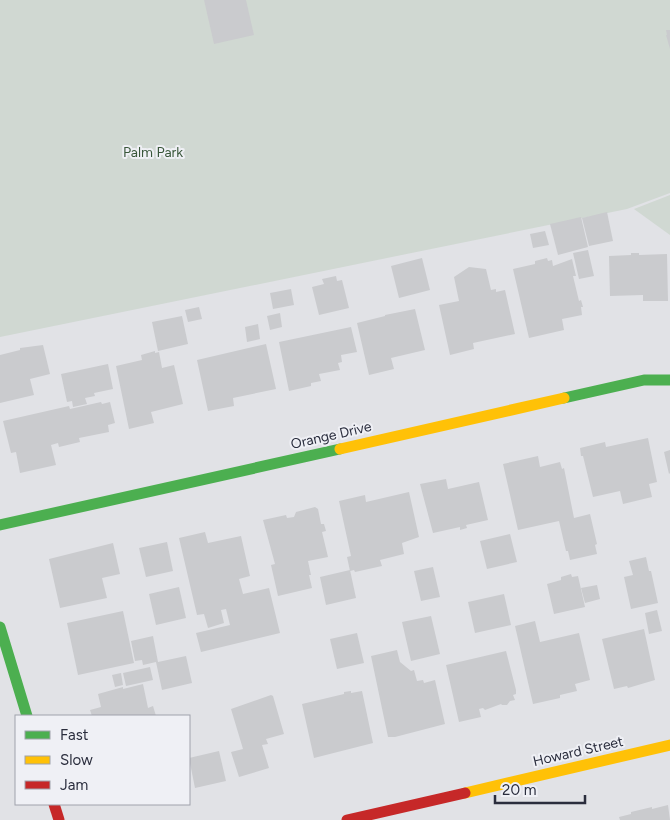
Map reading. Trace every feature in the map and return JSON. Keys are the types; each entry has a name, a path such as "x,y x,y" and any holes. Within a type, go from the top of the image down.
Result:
{"street":[{"name":"Orange Drive","path":"0,525 644,380 670,380"},
{"path":"0,628 27,715"},
{"name":"Howard Street","path":"347,820 670,745"},
{"path":"54,805 59,820"}],"green space":[{"name":"Palm Park","path":"0,0 670,0 670,193 627,209 0,337"},
{"path":"670,195 670,235 634,209"}],"building":[{"path":"204,0 246,0 254,35 214,44"},
{"path":"666,30 670,30 670,49 666,35"},
{"path":"607,212 613,241 589,246 582,218"},
{"path":"581,217 588,247 558,255 550,224"},
{"path":"545,231 549,245 533,248 530,234"},
{"path":"588,250 594,276 579,279 573,253"},
{"path":"631,253 639,253 639,255 667,254 668,301 643,301 643,295 610,296 609,256 631,255"},
{"path":"422,258 430,290 399,298 391,266"},
{"path":"547,258 548,261 552,260 553,266 572,259 576,276 573,276 579,301 581,300 583,307 581,307 582,315 562,319 564,330 529,338 513,269 535,264 535,261"},
{"path":"469,267 486,269 491,290 496,289 496,292 505,290 515,334 473,343 474,349 450,355 439,305 459,301 454,277"},
{"path":"336,276 337,281 342,280 349,308 319,315 312,287 324,284 322,279"},
{"path":"291,289 294,305 273,309 270,293"},
{"path":"199,307 202,319 188,322 185,310"},
{"path":"415,309 425,350 391,358 394,369 369,375 357,323"},
{"path":"280,313 282,327 270,330 267,316"},
{"path":"182,316 188,344 158,351 152,322"},
{"path":"258,324 260,339 247,342 245,327"},
{"path":"351,327 357,352 341,355 342,362 338,363 340,370 319,374 321,381 311,383 311,386 289,391 279,342"},
{"path":"266,344 276,389 233,398 234,406 208,411 197,360"},
{"path":"43,345 50,374 30,379 34,395 0,403 0,355 20,350 20,348"},
{"path":"155,351 155,353 159,352 162,368 174,365 183,404 151,412 154,423 129,429 116,366 142,360 141,355"},
{"path":"108,364 113,389 94,393 95,396 85,398 87,404 73,407 72,401 67,402 61,374"},
{"path":"101,402 102,404 110,402 115,423 108,425 109,432 79,438 80,442 59,447 58,443 51,445 56,465 20,473 16,452 11,453 3,421 69,406 70,409"},
{"path":"648,438 657,482 649,484 652,497 623,504 620,491 593,497 580,448 605,442 606,447"},
{"path":"670,450 670,473 669,474 664,452"},
{"path":"538,456 540,467 560,462 562,469 564,468 574,518 590,514 597,544 595,545 597,554 570,560 559,521 518,530 503,464"},
{"path":"446,479 448,489 479,482 488,520 466,525 467,528 460,530 460,527 433,533 420,484"},
{"path":"409,492 419,537 402,543 404,554 380,560 382,566 355,572 354,570 350,571 347,557 351,556 339,501 365,495 366,502"},
{"path":"315,507 318,509 321,524 324,524 326,531 322,532 328,557 308,561 312,588 278,596 271,565 275,564 263,520 286,515 287,518 294,517 296,512"},
{"path":"205,532 208,543 241,536 250,576 239,579 243,594 269,588 280,633 201,652 196,633 230,625 226,609 221,610 224,623 208,628 204,614 197,615 179,538"},
{"path":"510,534 517,562 487,569 480,541"},
{"path":"167,542 173,571 146,577 139,548"},
{"path":"113,543 120,574 102,578 107,598 60,608 49,559"},
{"path":"646,557 658,603 631,609 624,577 633,575 629,561"},
{"path":"433,567 440,597 421,601 414,571"},
{"path":"350,570 356,598 326,605 320,577"},
{"path":"571,574 572,577 578,576 585,607 554,614 547,584 561,580 561,577"},
{"path":"597,585 600,599 585,603 581,588"},
{"path":"179,587 186,618 156,625 149,594"},
{"path":"504,594 511,625 475,633 468,602"},
{"path":"657,610 662,631 649,634 645,613"},
{"path":"123,611 134,663 78,675 67,623"},
{"path":"431,616 440,654 411,661 402,622"},
{"path":"535,621 540,642 579,633 590,680 575,684 577,691 560,695 560,698 533,704 515,626"},
{"path":"644,629 655,680 628,688 627,686 614,689 602,639"},
{"path":"357,633 364,663 337,669 330,639"},
{"path":"153,636 158,662 186,656 192,683 162,690 156,662 143,665 142,660 135,661 131,641"},
{"path":"397,650 400,662 411,671 414,670 417,681 423,680 424,683 435,680 445,724 395,737 388,737 371,656"},
{"path":"506,651 516,690 516,694 513,695 515,700 510,701 507,705 501,704 485,710 483,708 479,709 481,717 459,722 446,665"},
{"path":"150,667 153,680 126,686 123,673"},
{"path":"121,673 123,685 115,687 112,675"},
{"path":"143,684 148,708 153,706 156,715 92,715 90,710 101,707 98,694 123,687 123,689"},
{"path":"351,691 351,693 362,691 373,743 314,758 302,704"},
{"path":"271,695 273,696 284,734 266,739 268,744 262,745 269,768 239,777 231,752 243,749 231,709"},
{"path":"219,751 226,781 195,788 190,758"},
{"path":"668,805 670,820 620,820 619,817 631,814 631,812"}],"traffic: fast":[{"path":"564,398 644,380 670,380"},
{"path":"0,525 340,449"},
{"path":"0,627 27,715"}],"traffic: slow":[{"path":"340,449 564,398"},
{"path":"465,793 670,745"}],"traffic: jam":[{"path":"347,820 465,793"},
{"path":"54,805 59,820"}]}
